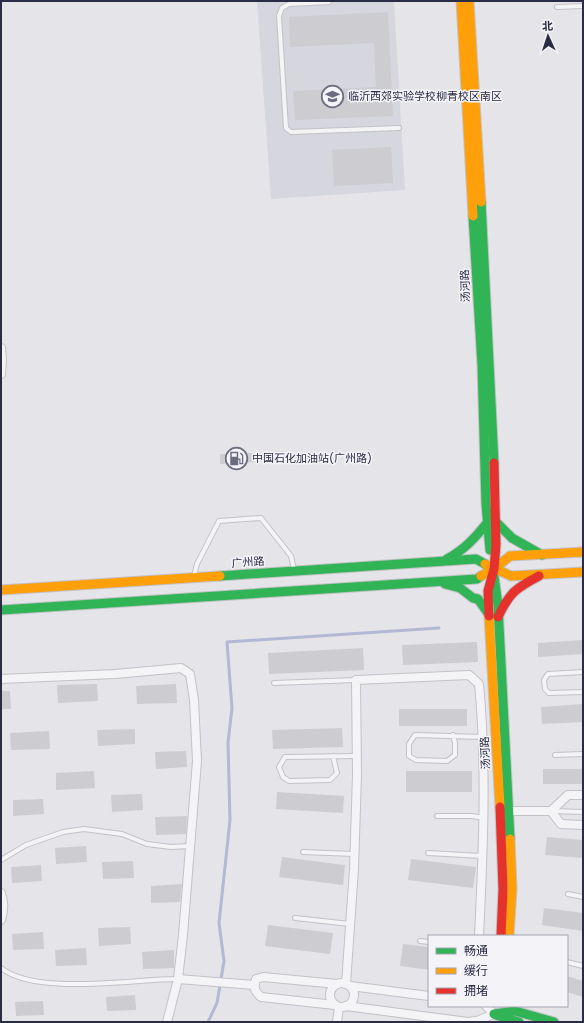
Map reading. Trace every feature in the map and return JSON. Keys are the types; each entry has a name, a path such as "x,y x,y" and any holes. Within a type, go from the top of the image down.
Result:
{"street":[{"name":"汤河路","path":"461,1 491,523 496,545 494,569 488,591 494,617 508,811 512,889 509,935"},
{"name":"汤河路","path":"469,1 490,364 491,523"},
{"path":"1,348 1,374"},
{"path":"440,562 461,552 491,523 512,538 542,554"},
{"path":"1,610 477,579 494,569 510,556 583,552"},
{"name":"广州路","path":"1,590 476,559 511,576 583,572"},
{"path":"438,581 460,588 478,600 494,617 514,590 543,574"},
{"path":"1,615 16,609"},
{"name":"汤河路","path":"494,617 503,889 500,935"},
{"path":"1,679 115,674 181,668 190,674 194,700 197,761 188,889 178,979 167,1022"},
{"path":"344,985 350,924 354,854 357,756 356,680 469,675 479,684 481,705 484,818 479,935"},
{"path":"508,811 551,811 568,795 583,795"},
{"path":"551,811 561,824 583,825"},
{"path":"1,893 3,898 4,913 1,920"},
{"path":"428,996 344,985 263,977 256,979 254,985 256,992 261,997 468,1022 477,1021 495,1012 515,1011 554,1022"},
{"path":"178,979 254,985"},
{"path":"344,985 352,990 353,998 349,1004 340,1006 331,1000 331,991 344,985"},
{"path":"337,1022 340,1006"},
{"path":"495,1012 520,1022"}],"lane":[{"path":"329,1 290,4 282,8 279,16 286,128 291,132 399,128"},
{"path":"556,7 583,6"},
{"path":"193,578 196,564 219,521 261,518 290,556 295,571"},
{"path":"583,672 548,674 544,680 545,689 549,692 583,692"},
{"path":"274,683 356,680"},
{"path":"454,735 455,756 447,761 416,760 409,756 409,744 415,735 454,735 482,737"},
{"path":"555,755 583,754"},
{"path":"333,756 337,773 330,780 289,781 283,777 279,767 285,757 333,756 357,756"},
{"path":"551,811 583,812"},
{"path":"437,816 472,816 484,818"},
{"path":"1,860 26,845 63,832 84,829 122,834 147,844 171,847 190,846"},
{"path":"303,852 354,854"},
{"path":"428,853 482,856"},
{"path":"568,894 583,897"},
{"path":"295,918 350,924"},
{"path":"420,940 428,942"},
{"path":"568,962 583,966"},
{"path":"1,968 8,973 25,979 42,982 96,984 178,979"}],"shaded area":[{"name":"临沂西郊实验学校柳青校区南区","path":"257,1 394,1 405,190 271,199"}],"building":[{"path":"388,12 393,116 295,120 293,91 376,87 374,43 290,47 289,17"},
{"path":"391,147 393,183 334,186 332,150"},
{"name":"中国石化加油站(广州路)","path":"254,453 255,462 220,464 220,454"},
{"path":"583,640 583,654 538,657 538,643"},
{"path":"477,642 478,662 403,665 402,645"},
{"path":"363,648 364,670 269,674 268,653"},
{"path":"97,684 98,701 58,703 57,685"},
{"path":"176,684 177,703 137,704 136,686"},
{"path":"1,691 10,691 11,709 1,709"},
{"path":"583,704 583,722 542,724 541,707"},
{"path":"399,709 467,709 467,726 399,726"},
{"path":"342,728 343,747 273,749 272,730"},
{"path":"135,729 135,744 98,746 97,730"},
{"path":"49,731 50,749 11,750 10,733"},
{"path":"186,751 187,767 156,769 155,752"},
{"path":"543,769 583,769 583,784 543,784"},
{"path":"94,771 95,788 56,790 56,773"},
{"path":"406,771 472,771 472,792 406,792"},
{"path":"277,792 344,796 343,813 276,809"},
{"path":"142,794 143,810 112,812 111,795"},
{"path":"43,799 44,814 13,816 13,800"},
{"path":"187,816 186,834 156,835 155,817"},
{"path":"547,837 583,840 583,858 545,855"},
{"path":"86,846 87,862 56,864 55,848"},
{"path":"282,857 345,865 343,885 279,877"},
{"path":"411,859 476,867 473,888 408,880"},
{"path":"133,861 134,878 103,879 102,862"},
{"path":"41,865 42,881 12,883 11,867"},
{"path":"182,884 180,902 151,903 151,886"},
{"path":"544,908 583,913 583,931 542,925"},
{"path":"268,925 333,933 330,954 265,946"},
{"path":"130,927 131,944 99,946 98,928"},
{"path":"43,932 44,949 13,950 12,934"},
{"path":"403,944 428,947 428,970 400,966"},
{"path":"86,948 87,965 56,966 55,950"},
{"path":"174,950 174,968 143,969 142,952"},
{"path":"568,976 583,981 583,997 568,992"},
{"path":"135,995 136,1010 107,1011 106,997"},
{"path":"43,1001 44,1015 16,1016 15,1002"}],"waterway":[{"path":"208,1022 217,1003 224,961 219,923 230,820 228,743 232,708 227,642 439,628"}],"traffic: fast":[{"path":"481,202 494,463"},
{"path":"473,216 482,365 486,504 490,550"},
{"path":"496,522 512,538 542,555"},
{"path":"447,559 459,552 487,523"},
{"path":"220,576 476,559 485,564"},
{"path":"1,610 477,579 481,576"},
{"path":"494,576 498,605 510,839"},
{"path":"445,584 460,588 473,598 478,599 490,616"},
{"path":"494,1014 515,1011 554,1022"},
{"path":"496,1015 519,1022"}],"traffic: slow":[{"path":"461,1 473,216"},
{"path":"469,1 481,202"},
{"path":"481,576 494,569 510,556 583,552"},
{"path":"485,564 511,576 583,572"},
{"path":"1,590 220,576"},
{"path":"489,616 500,807"},
{"path":"509,935 512,889 510,839"}],"traffic: jam":[{"path":"489,616 488,591 494,569 496,545 494,463"},
{"path":"498,617 506,602 514,592 524,584 539,576"},
{"path":"500,807 503,889 501,935"}],"place":[{"name":"临沂西郊实验学校柳青校区南区","path":"332,96"},
{"name":"中国石化加油站(广州路)","path":"237,458"}]}
